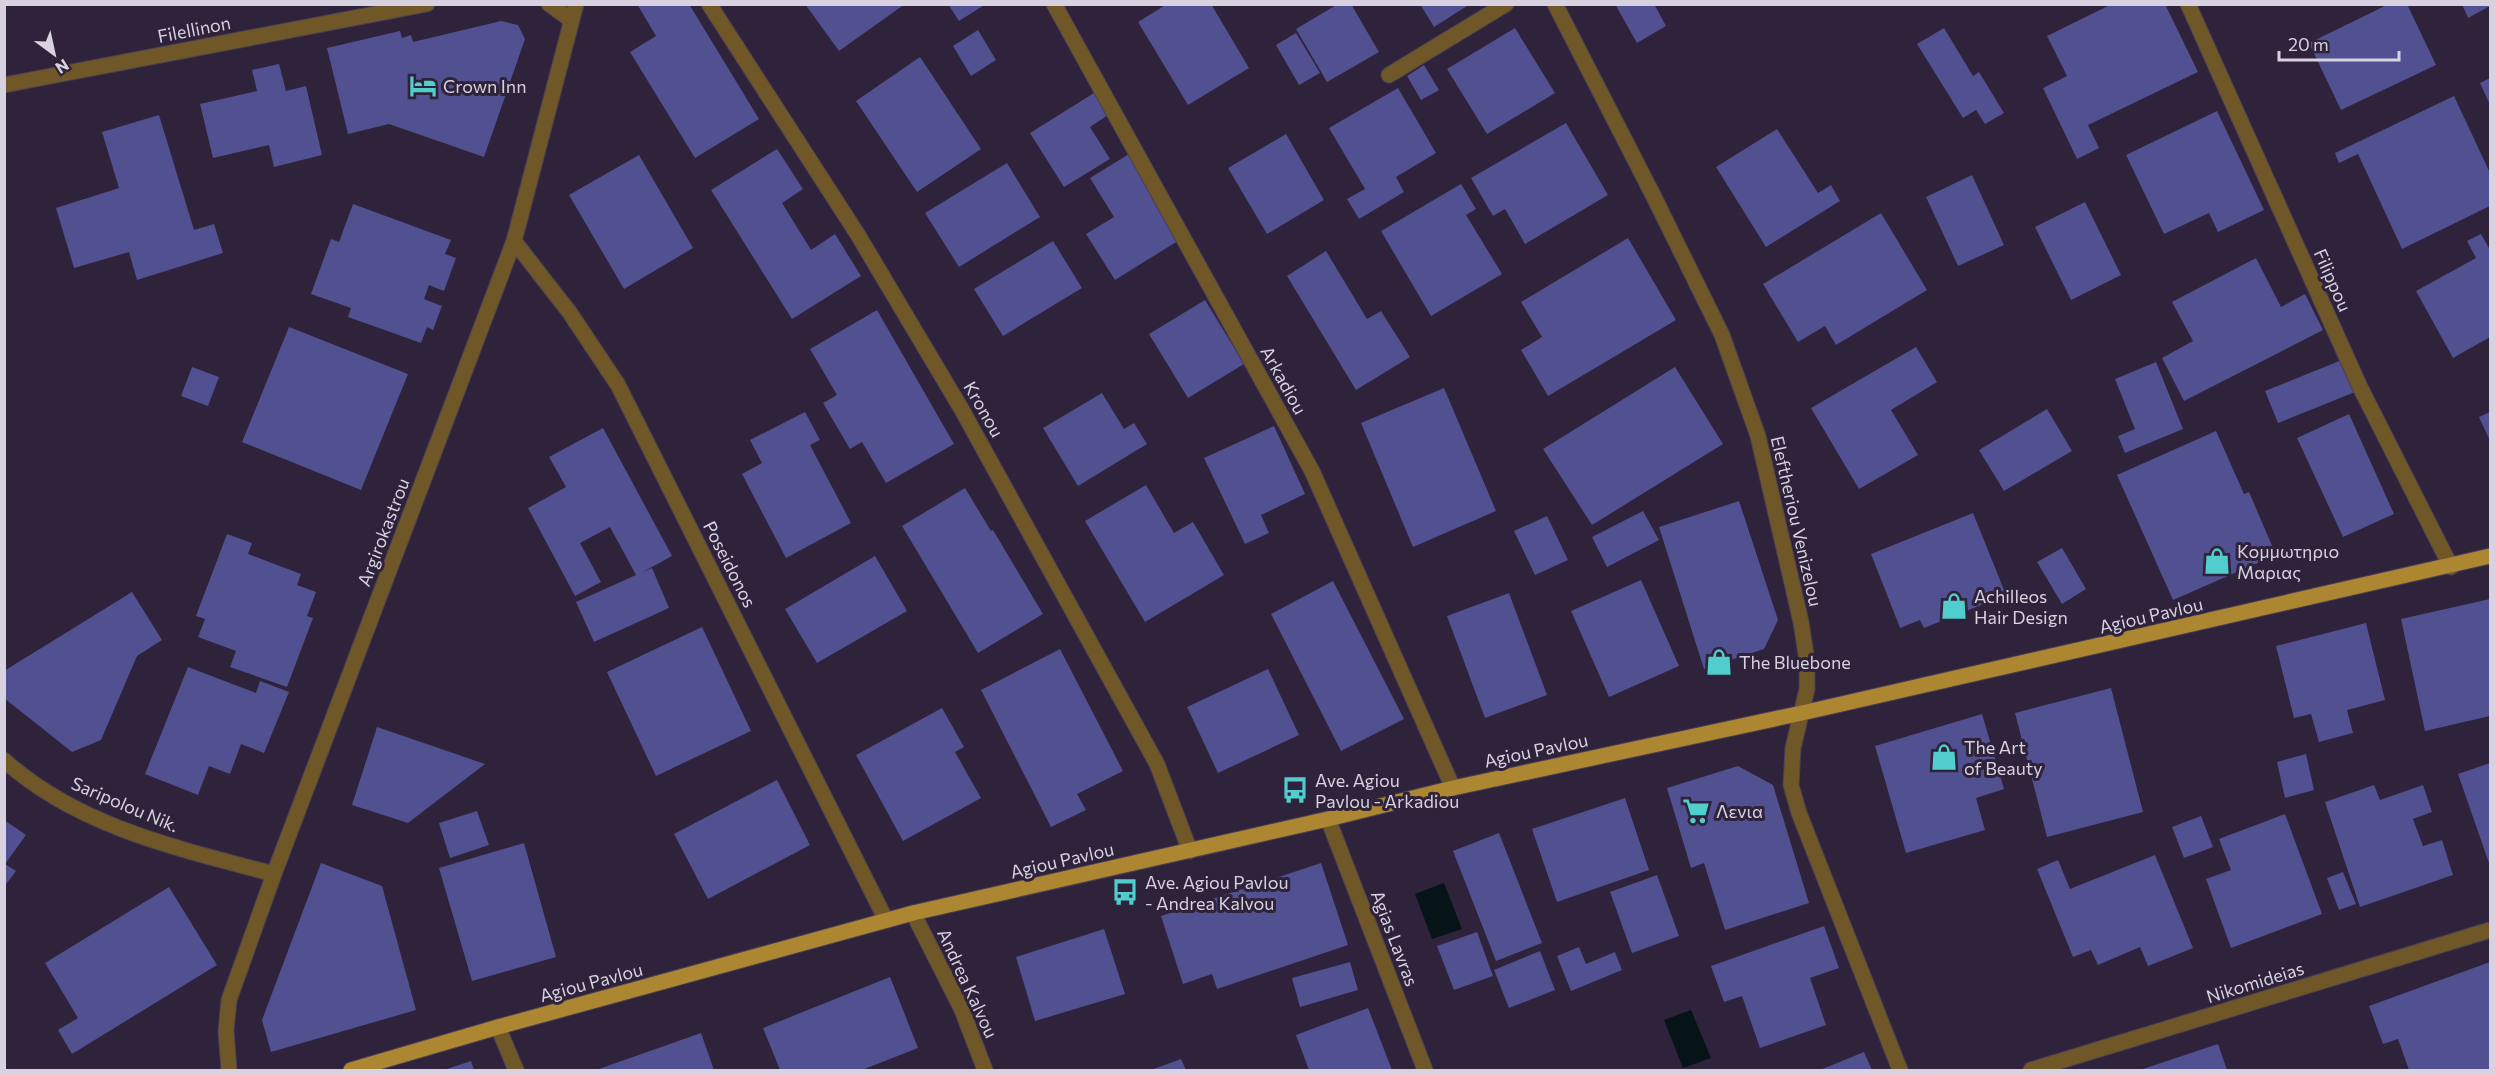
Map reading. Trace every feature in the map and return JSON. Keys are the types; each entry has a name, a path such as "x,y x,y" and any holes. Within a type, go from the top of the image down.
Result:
{"main road":[{"name":"Agiou Pavlou","path":"351,1071 498,1027 913,913 1190,851 1453,788 1802,713 2451,567 2490,556"}],"street":[{"name":"Filellinon","path":"4,85 427,4"},
{"path":"549,4 571,20"},
{"name":"Argirokastrou","path":"229,1071 226,1031 228,1000 514,241 576,4"},
{"name":"Kronou","path":"710,4 858,235 962,410 1157,764 1190,851"},
{"name":"Arkadiou","path":"1054,4 1311,471 1453,788"},
{"path":"1389,75 1506,4"},
{"name":"Eleftheriou Venizelou","path":"1555,4 1722,334 1754,425 1803,631 1808,670 1807,689 1793,748 1791,785 1799,813 1900,1071"},
{"name":"Filippou","path":"2188,4 2360,387 2451,567"},
{"name":"Poseidonos","path":"514,241 570,313 618,385 886,920"},
{"name":"Saripolou Nik.","path":"4,760 22,776 81,812 156,842 274,874"},
{"name":"Agias Lavras","path":"1328,819 1425,1071"},
{"name":"Andrea Kalvou","path":"913,913 962,1011 985,1071"},
{"name":"Nikomideias","path":"2031,1071 2490,930"},
{"path":"498,1027 516,1071"}],"shaded area":[{"path":"1444,883 1462,929 1432,939 1415,894"},
{"path":"1691,1010 1711,1058 1683,1068 1664,1020"}],"building":[{"path":"637,4 689,4 759,119 695,158 630,52 656,36"},
{"path":"805,4 905,4 839,51"},
{"path":"948,4 986,4 959,21"},
{"path":"1167,4 1211,4 1249,68 1188,105 1138,22"},
{"path":"1338,4 1351,4 1379,52 1327,82 1296,29"},
{"path":"1420,4 1470,4 1434,27"},
{"path":"1615,4 1654,4 1666,26 1637,43"},
{"path":"2112,4 2165,4 2198,72 2088,125 2099,148 2077,159 2043,88 2067,76 2047,36"},
{"path":"2389,4 2407,4 2436,65 2341,110 2309,43"},
{"path":"2462,4 2490,4 2490,6 2468,18"},
{"name":"Crown Inn","path":"501,21 518,25 525,39 484,157 389,124 348,134 327,48 400,31 402,38 411,35 413,42"},
{"path":"1515,28 1555,93 1487,134 1447,69"},
{"path":"1944,28 1973,76 1979,72 2004,113 1985,124 1976,110 1963,118 1917,44"},
{"path":"978,30 996,60 971,76 953,46"},
{"path":"1296,33 1320,73 1299,85 1276,45"},
{"path":"920,57 981,149 917,192 856,101"},
{"path":"279,64 286,91 306,86 322,155 274,167 269,145 213,158 200,104 257,91 252,70"},
{"path":"1424,65 1439,90 1421,100 1407,76"},
{"path":"2490,78 2490,105 2480,83"},
{"path":"1398,88 1436,153 1396,177 1404,192 1359,219 1347,199 1365,189 1329,128"},
{"path":"1094,93 1108,115 1090,127 1110,159 1064,187 1030,133"},
{"path":"2454,96 2490,173 2490,206 2402,249 2358,154 2339,163 2335,153"},
{"path":"2217,111 2264,210 2218,232 2209,213 2164,234 2126,155"},
{"path":"159,115 194,230 214,224 223,253 137,280 129,252 74,268 56,208 119,188 102,132"},
{"path":"1566,123 1608,195 1525,244 1505,209 1493,216 1471,178"},
{"path":"1777,129 1818,193 1831,185 1840,201 1766,247 1716,167"},
{"path":"1286,134 1324,200 1267,234 1228,168"},
{"path":"777,149 803,189 782,203 811,250 835,234 861,276 792,319 711,190"},
{"path":"1129,154 1181,239 1115,280 1086,234 1114,217 1090,178"},
{"path":"639,155 693,248 624,289 569,195"},
{"path":"1007,163 1040,217 959,267 925,213"},
{"path":"1972,175 2004,245 1958,266 1926,197"},
{"path":"1461,184 1476,209 1466,215 1502,274 1431,316 1381,231"},
{"path":"2085,202 2121,275 2071,300 2035,227"},
{"path":"353,204 451,240 445,254 456,258 444,291 429,285 424,299 442,306 433,330 427,327 421,343 348,317 351,308 311,294 331,239 339,242"},
{"path":"1881,213 1927,290 1836,345 1825,326 1798,342 1763,284"},
{"path":"2481,234 2490,250 2490,337 2453,358 2416,291 2476,258 2467,241"},
{"path":"1628,238 1676,320 1548,396 1521,350 1542,337 1521,302"},
{"path":"1053,241 1082,288 1003,336 974,289"},
{"path":"1326,251 1367,319 1381,311 1410,357 1356,390 1287,276"},
{"path":"2256,258 2281,307 2305,294 2323,330 2184,401 2162,358 2193,341 2172,302"},
{"path":"1205,300 1244,364 1188,398 1149,334"},
{"path":"877,310 954,444 886,483 862,442 850,449 823,403 837,395 810,349"},
{"path":"289,327 408,374 361,490 242,442"},
{"path":"1916,347 1937,382 1891,410 1918,455 1859,489 1811,408"},
{"path":"2342,360 2355,392 2278,423 2265,391"},
{"path":"2156,362 2183,429 2125,453 2118,436 2135,429 2115,379"},
{"path":"192,367 219,377 208,406 181,396"},
{"path":"1675,367 1723,444 1592,525 1543,449"},
{"path":"1444,388 1496,511 1413,547 1361,423"},
{"path":"1102,393 1124,429 1134,423 1147,444 1078,486 1043,428"},
{"path":"2047,409 2072,451 2004,491 1979,450"},
{"path":"805,412 820,440 810,445 851,523 786,558 742,474 762,463 750,440"},
{"path":"2490,412 2490,441 2479,417"},
{"path":"2349,414 2394,514 2343,537 2297,438"},
{"path":"1274,426 1305,494 1261,515 1269,533 1245,544 1204,458"},
{"path":"603,428 672,556 641,573 652,568 669,608 594,642 576,602 636,575 610,527 580,543 601,582 575,596 528,508 566,487 549,457"},
{"path":"2216,431 2244,494 2249,492 2276,555 2173,600 2117,475"},
{"path":"1146,485 1174,533 1193,522 1224,575 1145,622 1085,521"},
{"path":"965,488 1043,614 978,653 902,526"},
{"path":"1739,501 1778,620 1764,649 1704,669 1659,527"},
{"path":"1643,511 1659,540 1607,567 1592,537"},
{"path":"1973,513 2006,595 1924,628 1920,620 1900,628 1871,554"},
{"path":"1547,516 1568,560 1535,575 1514,531"},
{"path":"227,534 252,543 248,554 301,574 297,585 316,592 307,616 313,618 287,687 230,667 236,651 198,637 205,619 196,616"},
{"path":"2062,548 2086,589 2062,604 2037,562"},
{"path":"875,556 907,611 817,663 785,609"},
{"path":"1641,580 1679,666 1609,697 1571,611"},
{"path":"1333,581 1404,719 1341,751 1271,614"},
{"path":"132,592 162,640 137,656 101,740 72,752 4,698 4,671"},
{"path":"1509,593 1547,695 1485,718 1447,616"},
{"path":"2490,599 2490,716 2425,731 2401,619"},
{"path":"2366,623 2385,700 2347,710 2353,733 2319,742 2311,714 2294,718 2276,646"},
{"path":"702,627 751,731 656,776 607,672"},
{"path":"1060,649 1123,771 1077,794 1086,810 1051,827 981,690"},
{"path":"188,667 256,693 260,681 289,692 264,753 241,744 230,774 209,766 198,795 145,774"},
{"path":"1268,669 1299,735 1218,773 1187,707"},
{"path":"2111,688 2143,812 2047,837 2015,713"},
{"path":"942,708 964,747 955,752 981,798 903,841 856,755"},
{"path":"1982,714 2004,789 1976,798 1985,830 1906,853 1875,746"},
{"path":"377,727 485,764 408,823 352,805"},
{"path":"2306,754 2314,790 2285,798 2277,762"},
{"path":"2490,763 2490,866 2458,774"},
{"path":"1738,766 1773,785 1809,903 1725,930 1704,863 1691,868 1667,788"},
{"path":"777,780 810,845 708,899 674,834"},
{"path":"2374,785 2380,800 2423,785 2432,812 2413,819 2423,846 2442,840 2453,875 2360,907 2325,802"},
{"path":"1625,798 1649,870 1557,902 1532,829"},
{"path":"477,811 489,845 450,858 439,823"},
{"path":"2285,814 2322,914 2231,948 2206,879 2231,870 2219,839"},
{"path":"2201,816 2213,847 2184,858 2172,827"},
{"path":"4,820 26,835 5,864 16,871 4,887"},
{"path":"1499,833 1542,943 1496,961 1453,851"},
{"path":"524,843 556,957 472,981 439,868"},
{"path":"2155,855 2193,948 2148,966 2140,947 2098,965 2091,950 2073,957 2037,869 2058,860 2070,889"},
{"path":"321,863 382,886 416,1010 271,1052 262,1020"},
{"path":"1321,863 1348,945 1217,989 1212,974 1183,984 1161,916"},
{"path":"2343,872 2356,904 2339,910 2327,878"},
{"path":"1657,875 1679,936 1632,953 1610,892"},
{"path":"169,887 217,965 72,1054 58,1030 78,1018 45,963"},
{"path":"1824,926 1839,968 1810,978 1826,1025 1760,1048 1742,996 1724,1002 1711,966"},
{"path":"1104,929 1125,994 1035,1021 1016,957"},
{"path":"1477,932 1493,976 1454,990 1437,946"},
{"path":"1579,947 1586,964 1615,952 1622,970 1571,991 1557,956"},
{"path":"1540,951 1555,990 1509,1008 1494,970"},
{"path":"1350,962 1358,990 1300,1007 1292,978"},
{"path":"2490,962 2490,1070 2409,1070 2398,1039 2383,1044 2369,1006"},
{"path":"890,977 918,1048 862,1070 780,1070 763,1028"},
{"path":"1368,1008 1392,1070 1309,1070 1296,1035"},
{"path":"701,1033 714,1070 596,1070"},
{"path":"2218,1044 2227,1070 2140,1070"},
{"path":"1864,1052 1872,1070 1820,1070"},
{"path":"1181,1059 1186,1070 1151,1070"},
{"path":"471,1061 474,1070 444,1070"}],"place":[{"name":"Crown Inn","path":"423,86"},
{"name":"Κομμωτηριο Μαριας","path":"2217,561"},
{"name":"Achilleos Hair Design","path":"1954,606"},
{"name":"The Bluebone","path":"1719,662"},
{"name":"The Art of Beauty","path":"1944,757"},
{"name":"Ave. Agiou Pavlou - Arkadiou","path":"1295,790"},
{"name":"Λενια","path":"1696,811"},
{"name":"Ave. Agiou Pavlou - Andrea Kalvou","path":"1125,892"}]}
